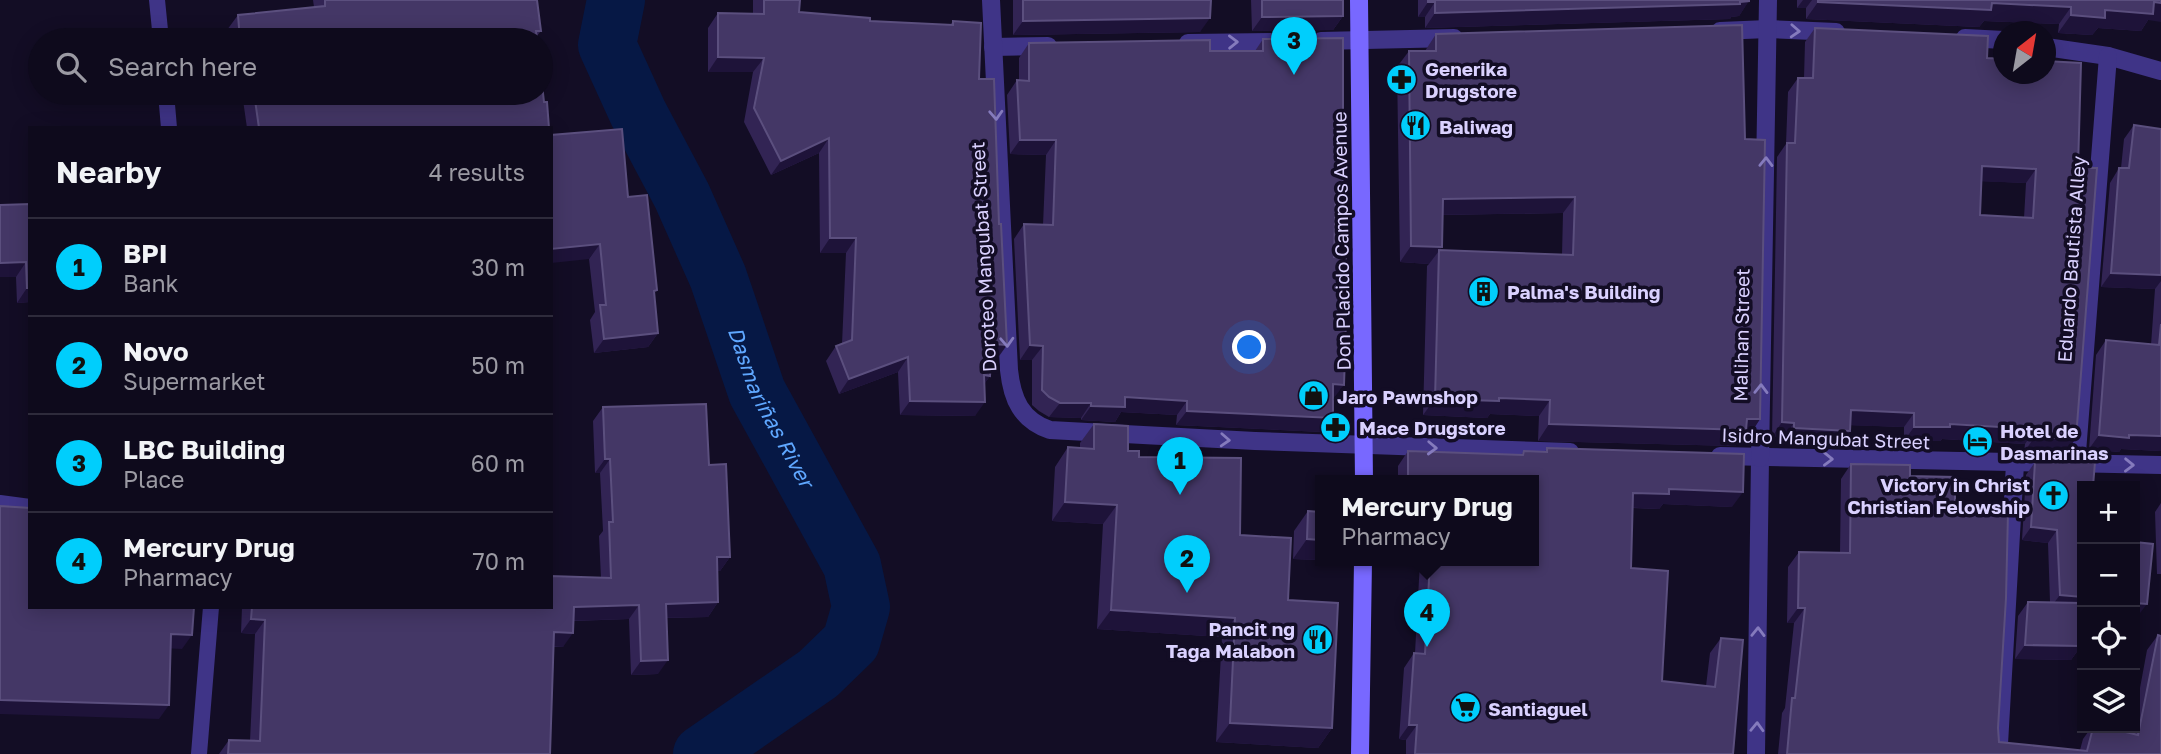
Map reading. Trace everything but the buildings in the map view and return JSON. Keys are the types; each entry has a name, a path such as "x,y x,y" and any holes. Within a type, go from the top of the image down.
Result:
{"main road":[{"name":"Don Placido Campos Avenue","path":"1359,0 1364,475"},
{"path":"1360,754 1363,566"}],"street":[{"name":"Doroteo Mangubat Street","path":"991,0 1009,370 1011,390 1018,407 1028,419 1050,430 1255,442 1364,445"},
{"name":"Malihan Street","path":"1756,754 1768,0"},
{"path":"1700,31 1768,29 1851,33"},
{"path":"1175,43 1468,38"},
{"path":"1946,38 1993,40"},
{"path":"993,47 1063,45"},
{"path":"2056,48 2108,56 2161,71"},
{"name":"Eduardo Bautista Alley","path":"2076,464 2108,56"},
{"path":"1364,445 1588,452"},
{"name":"Isidro Mangubat Street","path":"1702,456 2161,465"},
{"path":"1999,744 2015,464"}],"lane":[{"path":"157,0 160,28"},
{"path":"167,105 169,126"},
{"path":"0,503 28,507"},
{"path":"199,754 211,609"}],"waterway":[{"name":"Dasmariñas River","path":"616,0 607,45 638,113 682,196 718,277 757,392 852,565 861,607 851,642 818,674 702,754"}],"place":[{"name":"LBC Building","path":"1294,75"},
{"name":"Generika Drugstore","path":"1402,79"},
{"name":"Baliwag","path":"1416,126"},
{"name":"Palma's Building","path":"1484,291"},
{"name":"Jaro Pawnshop","path":"1314,396"},
{"name":"Mace Drugstore","path":"1336,427"},
{"name":"Hotel de Dasmarinas","path":"1977,441"},
{"name":"BPI","path":"1180,495"},
{"name":"Victory in Christ Christian Felowship","path":"2053,495"},
{"name":"Novo","path":"1187,593"},
{"name":"Pancit ng Taga Malabon","path":"1318,639"},
{"name":"Mercury Drug","path":"1427,647"},
{"name":"Santiaguel","path":"1465,708"}]}
